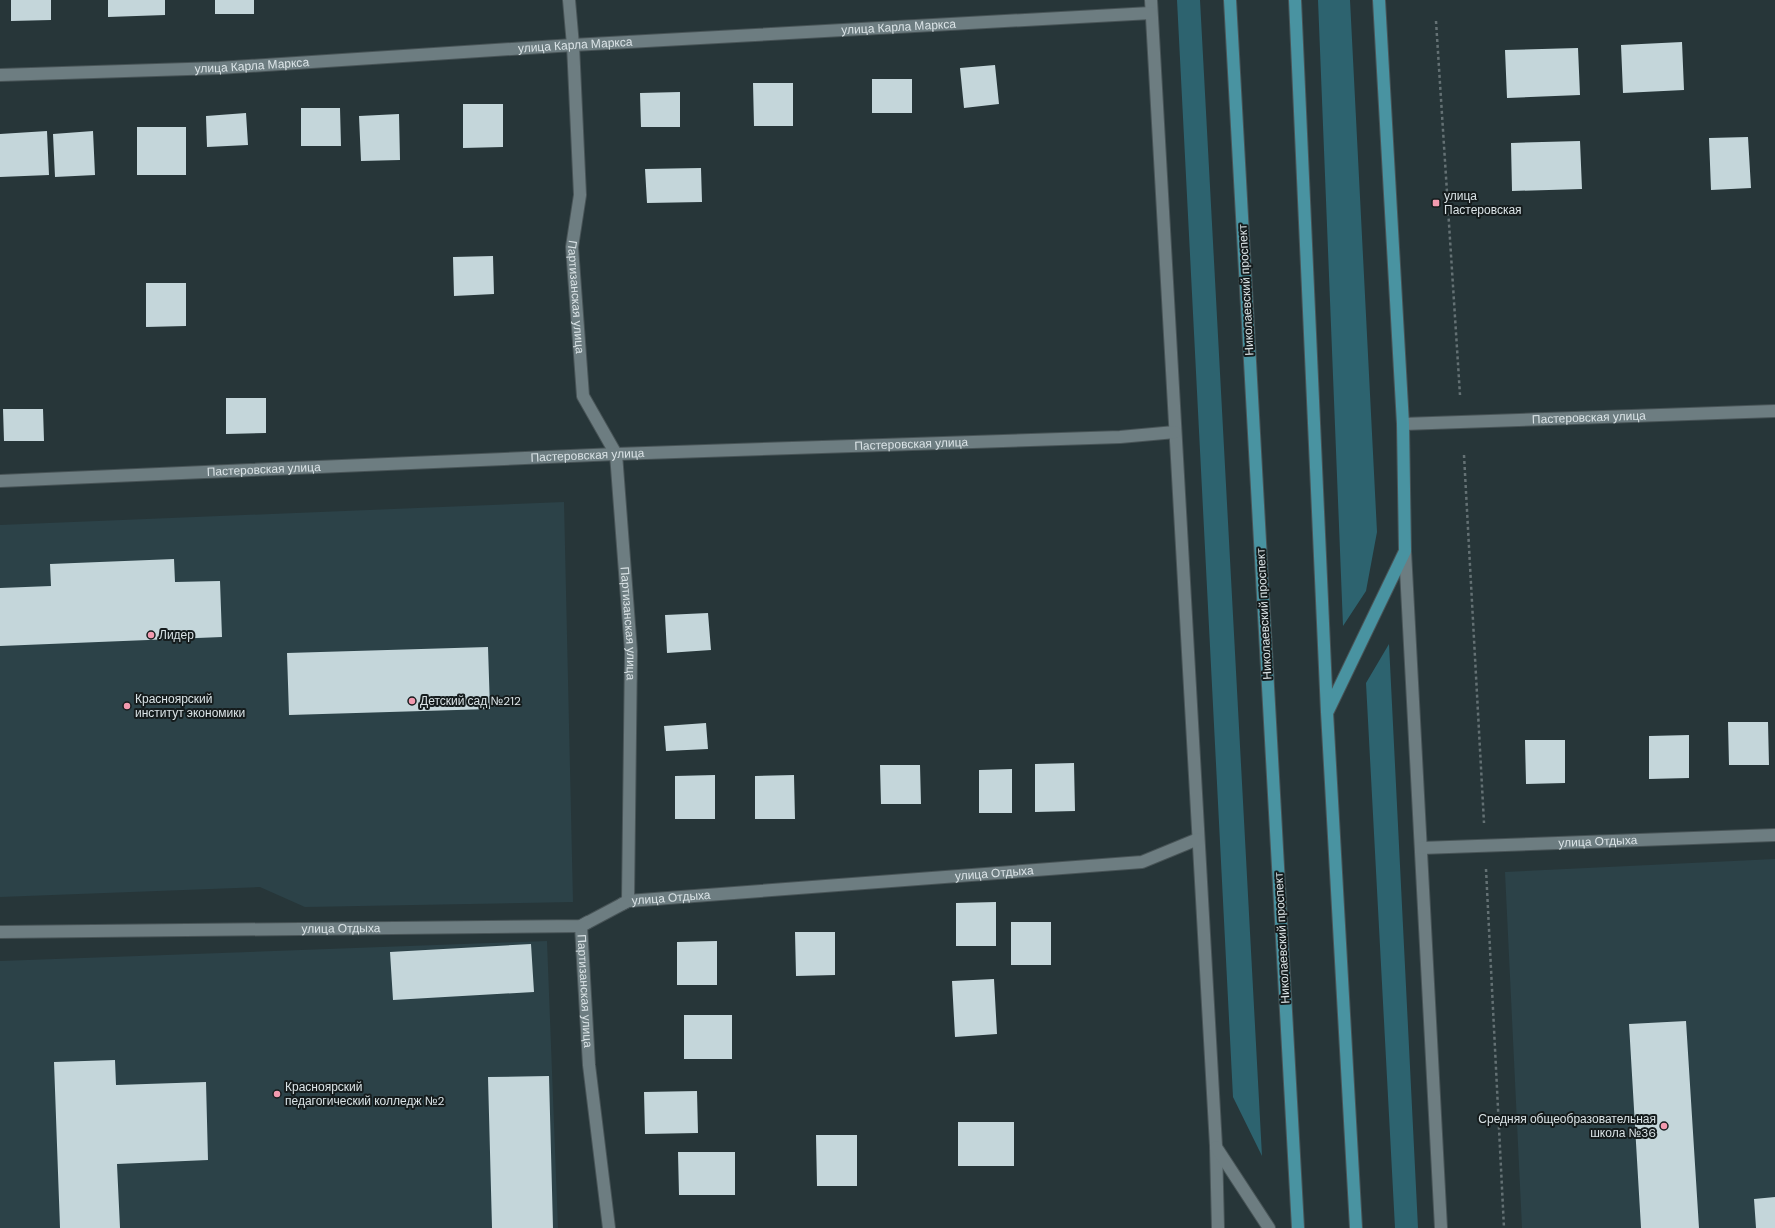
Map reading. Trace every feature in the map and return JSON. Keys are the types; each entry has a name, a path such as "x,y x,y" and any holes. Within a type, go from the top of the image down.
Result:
{"main road":[{"name":"Николаевский проспект","path":"1230,0 1298,1228"},
{"path":"1295,0 1327,712 1356,1228"},
{"path":"1327,712 1405,552 1402,424 1379,0"}],"street":[{"name":"Партизанская улица","path":"569,0 573,45 580,195 572,247 583,396 616,454 631,651 628,901 581,926 589,1065 609,1228"},
{"path":"1151,0 1216,1146 1218,1228"},
{"name":"улица Карла Маркса","path":"0,75 219,68 573,45 1151,13"},
{"name":"Пастеровская улица","path":"1402,424 1775,411"},
{"name":"Пастеровская улица","path":"0,481 616,454 1120,437 1175,432"},
{"path":"1405,552 1441,1228"},
{"name":"улица Отдыха","path":"1421,848 1775,835"},
{"name":"улица Отдыха","path":"628,901 1142,862 1198,839"},
{"name":"улица Отдыха","path":"0,932 581,926"},
{"path":"1216,1146 1269,1228"}],"path":[{"path":"1436,21 1460,395"},
{"path":"1464,455 1484,828"},
{"path":"1486,865 1504,1228"}],"shaded area":[{"path":"1177,0 1200,0 1262,1156 1233,1097"},
{"path":"1318,0 1350,0 1377,532 1366,591 1343,626"},
{"path":"564,502 573,902 305,907 260,887 0,897 0,525"},
{"path":"1389,644 1418,1228 1395,1228 1366,683"},
{"path":"1775,859 1775,1228 1522,1228 1505,872"},
{"name":"Красноярский педагогический колледж №2","path":"547,941 558,1228 0,1228 0,961"}],"building":[{"path":"11,0 51,0 51,20 11,21"},
{"path":"108,0 165,0 165,15 108,17"},
{"path":"215,0 254,0 254,14 215,14"},
{"path":"1682,42 1684,90 1623,93 1621,45"},
{"path":"1578,48 1580,95 1507,98 1505,50"},
{"path":"995,65 999,104 964,108 960,68"},
{"path":"872,79 912,79 912,113 872,113"},
{"path":"753,83 793,83 793,126 754,126"},
{"path":"680,92 680,127 641,127 640,93"},
{"path":"463,104 503,104 503,147 463,148"},
{"path":"301,108 340,108 341,146 301,146"},
{"path":"246,113 248,145 207,147 206,116"},
{"path":"399,114 400,160 361,161 359,116"},
{"path":"137,127 186,127 186,175 137,175"},
{"path":"47,131 49,175 0,177 0,134"},
{"path":"93,131 95,175 55,177 53,134"},
{"path":"1748,137 1751,188 1711,190 1709,138"},
{"path":"1580,141 1582,189 1512,191 1511,143"},
{"path":"701,168 702,202 647,203 645,169"},
{"path":"493,256 494,294 454,296 453,257"},
{"path":"146,283 186,283 186,326 146,327"},
{"path":"226,398 266,398 266,433 226,434"},
{"path":"3,409 43,409 44,441 4,441"},
{"path":"174,559 175,582 220,581 222,637 0,646 0,588 51,586 50,564"},
{"path":"708,613 711,650 667,653 665,615"},
{"name":"Детский сад №212","path":"488,647 490,709 289,715 287,653"},
{"path":"1728,722 1768,722 1769,765 1729,765"},
{"path":"706,723 708,749 666,751 664,726"},
{"path":"1689,735 1689,778 1649,779 1649,736"},
{"path":"1525,740 1565,740 1565,783 1526,784"},
{"path":"1074,763 1075,811 1035,812 1035,764"},
{"path":"880,765 920,765 921,804 881,804"},
{"path":"1012,769 1012,813 979,813 979,770"},
{"path":"715,775 715,819 675,819 675,776"},
{"path":"794,775 795,819 755,819 755,776"},
{"path":"996,902 996,946 956,946 956,903"},
{"path":"1011,922 1051,922 1051,965 1011,965"},
{"path":"795,932 835,932 835,975 796,976"},
{"path":"717,941 717,985 677,985 677,942"},
{"path":"531,944 534,992 393,1000 390,952"},
{"path":"994,979 997,1034 955,1037 952,981"},
{"path":"684,1015 732,1015 732,1059 684,1059"},
{"name":"Средняя общеобразовательная школа №36","path":"1686,1021 1699,1228 1641,1228 1629,1024"},
{"path":"115,1060 116,1085 206,1082 208,1160 117,1164 120,1228 60,1228 54,1062"},
{"path":"549,1076 553,1228 492,1228 488,1077"},
{"path":"697,1091 698,1133 645,1134 644,1092"},
{"path":"958,1122 1014,1122 1014,1166 958,1166"},
{"path":"816,1135 857,1135 857,1186 817,1186"},
{"path":"678,1152 735,1152 735,1195 679,1195"},
{"path":"1775,1197 1775,1228 1756,1228 1754,1199"}],"place":[{"name":"улица Пастеровская","path":"1436,203"},
{"name":"Лидер","path":"151,635"},
{"name":"Детский сад №212","path":"412,701"},
{"name":"Красноярский институт экономики","path":"127,706"},
{"name":"Красноярский педагогический колледж №2","path":"277,1094"},
{"name":"Средняя общеобразовательная школа №36","path":"1664,1126"}]}
